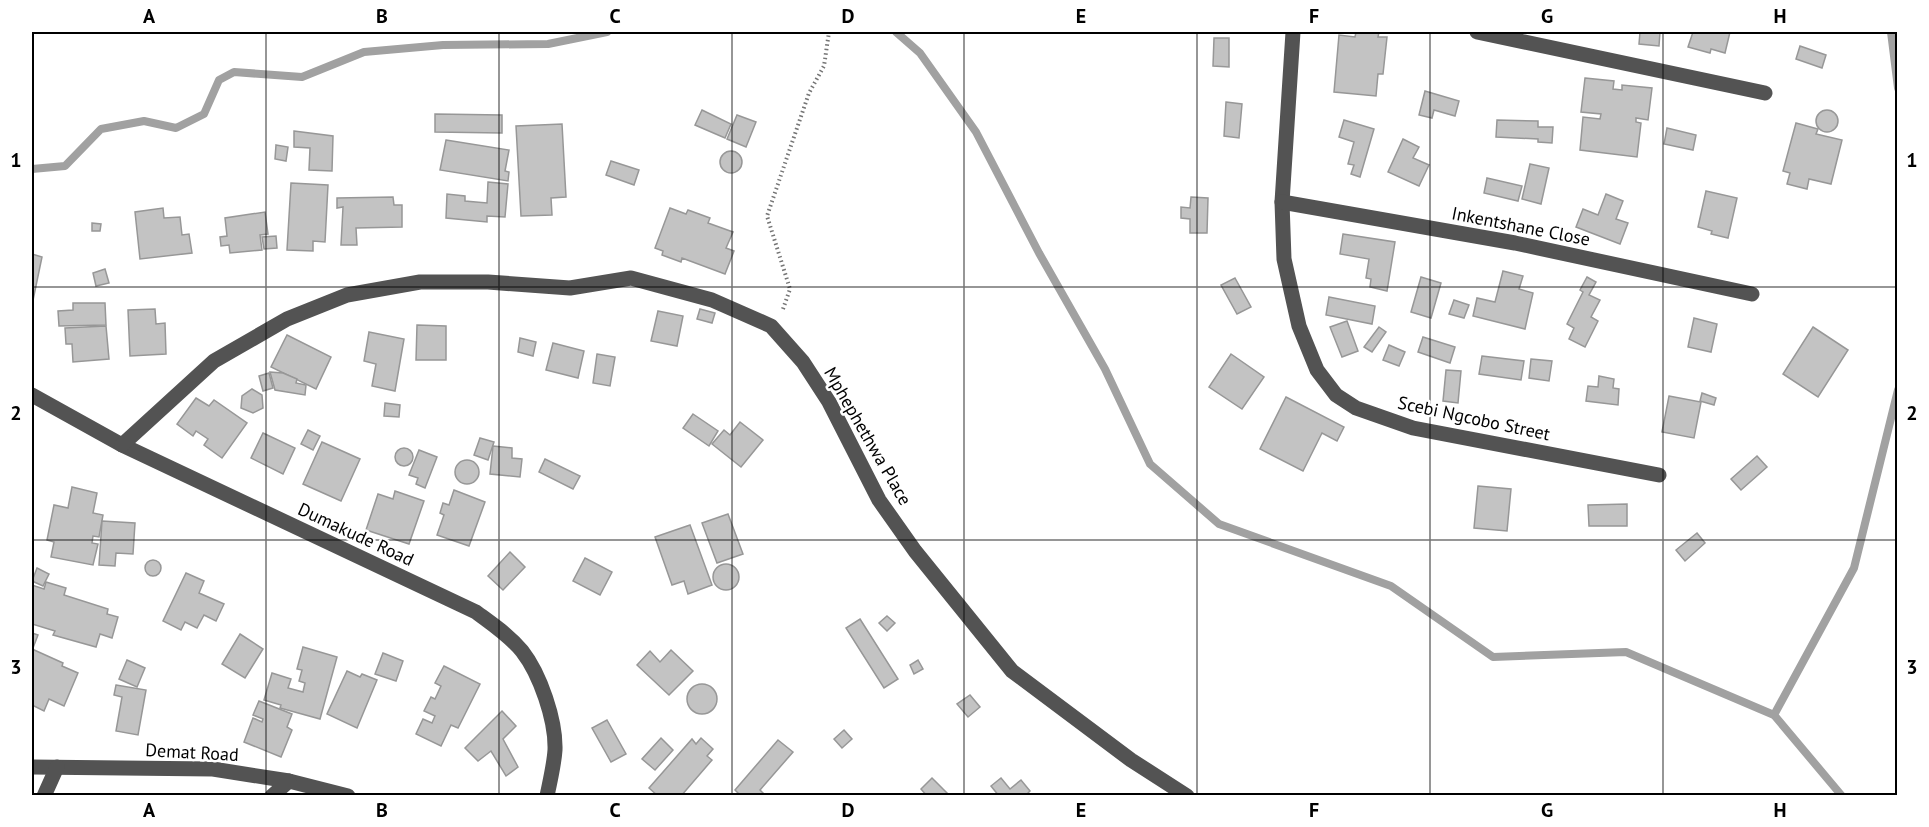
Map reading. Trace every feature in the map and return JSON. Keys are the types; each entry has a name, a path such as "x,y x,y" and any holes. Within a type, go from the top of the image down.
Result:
{"street":[{"name":"Scebi Ngcobo Street","path":"1293,32 1282,202 1284,259 1299,326 1317,370 1336,395 1373,416 1413,428 1659,475"},
{"path":"1477,32 1765,93"},
{"name":"Inkentshane Close","path":"1282,202 1515,243 1752,294"},
{"name":"Mphephethwa Place","path":"122,445 214,361 287,319 347,295 420,282 488,282 570,288 631,278 712,300 771,326 803,362 829,402 863,471 891,517 915,551 1012,671 1131,760 1187,795"},
{"name":"Dumakude Road","path":"32,394 122,445 476,612 503,631 522,651 536,674 550,716 555,749 547,795"},
{"name":"Demat Road","path":"32,767 213,769 289,781 348,795"},
{"path":"44,795 57,767"},
{"path":"273,795 289,781"}],"path":[{"path":"776,332 790,289 767,216 809,93 824,66 830,32"}],"building":[{"path":"1356,32 1379,32 1378,37 1387,37 1383,74 1378,74 1376,96 1334,92 1339,35 1355,37"},
{"path":"1640,32 1660,32 1659,46 1639,44"},
{"path":"1693,32 1730,32 1725,53 1711,49 1710,53 1688,47"},
{"path":"1214,38 1229,38 1229,67 1213,66"},
{"path":"1800,46 1826,55 1822,68 1796,59"},
{"path":"1585,78 1614,81 1613,89 1622,90 1622,85 1652,88 1648,120 1636,118 1636,122 1641,123 1637,157 1580,150 1583,117 1600,119 1601,114 1581,112"},
{"path":"1425,91 1459,101 1455,116 1434,110 1432,118 1419,115"},
{"path":"1226,102 1242,104 1239,138 1224,136"},
{"path":"702,110 731,124 725,138 695,125"},
{"path":"1827,110 1835,113 1838,121 1835,129 1827,132 1819,129 1816,121 1819,113"},
{"path":"435,114 502,115 502,133 435,132"},
{"path":"737,115 756,122 746,147 727,139"},
{"path":"1344,120 1374,129 1360,177 1351,174 1354,165 1348,164 1354,142 1339,137"},
{"path":"1497,120 1538,121 1538,127 1553,127 1552,143 1538,142 1538,139 1496,137"},
{"path":"1796,123 1818,129 1816,134 1842,140 1831,184 1809,179 1807,189 1787,184 1790,173 1783,171"},
{"path":"562,124 566,197 551,198 552,215 521,216 516,126"},
{"path":"1667,128 1696,135 1693,150 1664,144"},
{"path":"294,131 333,136 332,171 309,170 310,148 294,147"},
{"path":"1403,139 1419,147 1413,158 1429,165 1419,186 1388,172"},
{"path":"446,140 509,150 505,171 509,172 508,181 440,170"},
{"path":"276,145 288,147 286,161 275,159"},
{"path":"731,151 741,158 742,162 735,172 731,173 721,166 720,162 727,152"},
{"path":"611,161 639,170 634,185 606,175"},
{"path":"1530,164 1549,168 1541,204 1522,199"},
{"path":"1487,178 1522,186 1518,201 1484,193"},
{"path":"488,182 508,184 505,217 487,216 487,222 446,218 447,194 465,196 465,201 487,203"},
{"path":"291,183 328,185 325,242 313,241 313,251 287,250"},
{"path":"1706,191 1737,198 1728,238 1711,234 1712,231 1698,227"},
{"path":"1606,194 1623,201 1616,219 1628,223 1620,244 1576,227 1583,209 1598,215"},
{"path":"393,197 394,205 402,205 402,227 356,228 357,245 341,245 343,207 337,208 337,198"},
{"path":"1191,197 1208,198 1207,233 1190,233 1190,219 1181,218 1181,207 1190,208"},
{"path":"163,208 164,218 180,217 182,235 189,234 192,253 140,259 135,212"},
{"path":"670,208 686,214 688,210 710,218 708,223 733,232 726,248 734,251 725,274 682,258 681,262 662,255 663,251 655,248"},
{"path":"265,212 268,234 260,235 262,250 230,253 229,245 221,246 220,237 227,236 225,218"},
{"path":"92,223 101,224 100,231 92,231"},
{"path":"1343,234 1395,242 1387,291 1370,287 1371,279 1366,278 1369,259 1340,254"},
{"path":"276,236 277,248 264,249 262,237"},
{"path":"32,254 42,257 32,305"},
{"path":"105,269 109,283 96,286 93,273"},
{"path":"1503,271 1523,276 1519,289 1533,293 1525,329 1473,316 1477,298 1495,302"},
{"path":"1421,277 1441,283 1431,318 1411,312"},
{"path":"1587,277 1596,282 1589,295 1600,300 1591,317 1598,321 1585,347 1569,339 1574,328 1567,324 1583,292 1580,290"},
{"path":"1235,278 1251,307 1237,314 1221,285"},
{"path":"1329,297 1375,306 1372,324 1326,315"},
{"path":"1454,300 1469,305 1464,318 1449,314"},
{"path":"73,303 105,303 106,325 59,326 58,311 73,310"},
{"path":"155,309 156,324 165,323 166,354 130,356 128,310"},
{"path":"700,309 715,313 712,323 697,319"},
{"path":"658,311 683,316 677,346 651,341"},
{"path":"1694,318 1717,324 1711,352 1688,347"},
{"path":"1347,321 1358,351 1342,357 1330,327"},
{"path":"417,325 446,326 446,360 416,360"},
{"path":"106,326 109,359 73,362 72,344 66,344 65,328"},
{"path":"1379,327 1386,332 1372,352 1364,347"},
{"path":"1813,327 1848,350 1818,397 1783,374"},
{"path":"369,332 404,339 395,391 372,386 376,364 364,361"},
{"path":"287,335 331,357 316,389 271,367"},
{"path":"1423,337 1455,347 1450,363 1418,352"},
{"path":"520,338 536,342 533,356 518,352"},
{"path":"553,343 584,351 578,378 546,370"},
{"path":"1389,345 1405,352 1399,366 1383,360"},
{"path":"597,354 615,357 610,386 593,383"},
{"path":"1231,354 1264,377 1242,409 1209,387"},
{"path":"1482,356 1524,361 1521,380 1479,374"},
{"path":"1531,359 1552,361 1549,381 1529,378"},
{"path":"1446,370 1461,371 1458,403 1443,401"},
{"path":"270,372 283,373 297,379 296,383 306,385 305,395 275,390"},
{"path":"269,373 273,388 263,391 259,376"},
{"path":"1599,376 1614,379 1613,388 1619,389 1618,405 1586,401 1588,386 1598,387"},
{"path":"252,389 262,395 263,408 253,413 241,408 242,396"},
{"path":"1702,393 1716,398 1714,405 1700,401"},
{"path":"1669,396 1701,402 1694,438 1662,432"},
{"path":"1286,397 1344,427 1337,441 1322,433 1303,471 1260,449"},
{"path":"196,398 209,406 214,400 247,423 222,458 204,445 208,439 196,431 193,436 177,424"},
{"path":"385,403 400,405 399,417 384,416"},
{"path":"693,414 718,431 709,446 683,428"},
{"path":"740,422 763,440 741,467 712,444 724,430 730,435"},
{"path":"308,430 320,436 313,450 301,444"},
{"path":"263,433 295,448 283,474 251,458"},
{"path":"480,438 494,442 488,460 474,455"},
{"path":"322,442 360,459 341,501 303,484"},
{"path":"493,446 512,448 512,458 522,459 520,477 490,474"},
{"path":"404,448 410,451 413,457 410,463 404,466 398,463 395,457 398,451"},
{"path":"419,450 437,457 425,488 416,484 418,478 409,475"},
{"path":"1757,456 1767,467 1741,490 1731,479"},
{"path":"545,459 580,476 573,489 539,472"},
{"path":"467,460 476,463 479,472 476,481 467,484 458,481 455,472 458,463"},
{"path":"1478,486 1511,489 1507,531 1474,528"},
{"path":"72,487 97,493 93,513 103,515 99,537 93,536 92,543 98,544 93,565 51,557 54,542 47,540 54,505 68,508"},
{"path":"454,490 485,502 469,546 437,535 444,515 440,513 443,503 449,505"},
{"path":"395,491 424,501 409,544 366,530 378,494 393,499"},
{"path":"1627,504 1627,526 1589,526 1588,505"},
{"path":"728,514 743,554 717,563 702,523"},
{"path":"102,521 135,523 133,554 116,553 115,566 99,565"},
{"path":"690,525 712,585 688,594 684,581 672,585 655,537"},
{"path":"1697,533 1705,543 1685,561 1676,550"},
{"path":"510,552 525,567 503,590 488,576"},
{"path":"585,558 612,572 600,595 573,581"},
{"path":"153,560 159,562 161,568 159,574 153,576 147,574 145,568 147,562"},
{"path":"726,564 735,568 739,577 735,586 726,590 717,586 713,577 717,568"},
{"path":"37,568 49,574 43,586 32,581"},
{"path":"186,573 204,581 199,593 224,604 216,621 204,615 197,628 185,622 181,630 163,621"},
{"path":"46,582 66,588 64,595 108,609 107,614 118,617 112,638 100,634 96,647 53,635 55,631 32,624 32,585 44,589"},
{"path":"887,616 895,623 887,631 879,623"},
{"path":"860,619 898,679 884,688 846,628"},
{"path":"32,633 38,635 33,648 32,647"},
{"path":"240,634 263,649 245,678 222,664"},
{"path":"303,647 337,657 320,719 280,708 281,705 264,700 272,673 291,679 288,688 303,692 305,683 299,681 302,670 297,669"},
{"path":"32,649 63,663 62,666 78,673 64,706 49,699 44,711 32,705"},
{"path":"671,650 693,671 669,695 637,665 650,651 660,662"},
{"path":"383,653 403,661 396,681 375,674"},
{"path":"127,660 145,668 137,687 119,679"},
{"path":"918,660 923,669 914,674 910,665"},
{"path":"444,666 480,684 458,728 451,725 441,746 416,734 423,719 432,723 435,716 424,711 431,697 435,699 441,686 435,683"},
{"path":"347,671 360,677 362,674 377,680 357,728 327,714"},
{"path":"702,684 713,688 717,699 713,710 702,714 691,710 687,699 691,688"},
{"path":"116,685 146,690 138,735 116,731 122,697 114,695"},
{"path":"970,695 980,707 968,717 957,704"},
{"path":"259,701 292,714 287,727 292,730 281,757 244,742 253,718 262,722 263,719 253,715"},
{"path":"502,711 516,726 503,739 518,767 506,776 491,751 478,761 465,748"},
{"path":"607,720 626,754 611,762 592,728"},
{"path":"844,730 852,739 842,748 834,739"},
{"path":"661,738 673,750 655,770 642,759"},
{"path":"701,738 713,749 707,756 712,760 681,796 658,796 649,788 692,739 696,744"},
{"path":"778,740 793,752 760,790 763,796 741,796 735,790"},
{"path":"932,778 950,796 927,796 921,789"},
{"path":"1001,778 1010,789 1021,780 1030,791 1025,796 999,796 991,786"}],"waterway":[{"path":"32,169 65,166 101,129 144,121 176,128 204,114 219,80 234,72 302,77 364,52 443,45 548,44 607,32"},
{"path":"896,32 920,53 976,132 1039,253 1105,369 1150,464 1219,524 1391,586 1493,657 1626,652 1774,715 1842,796"},
{"path":"1891,32 1898,88"},
{"path":"1774,715 1854,568 1898,390"}]}
